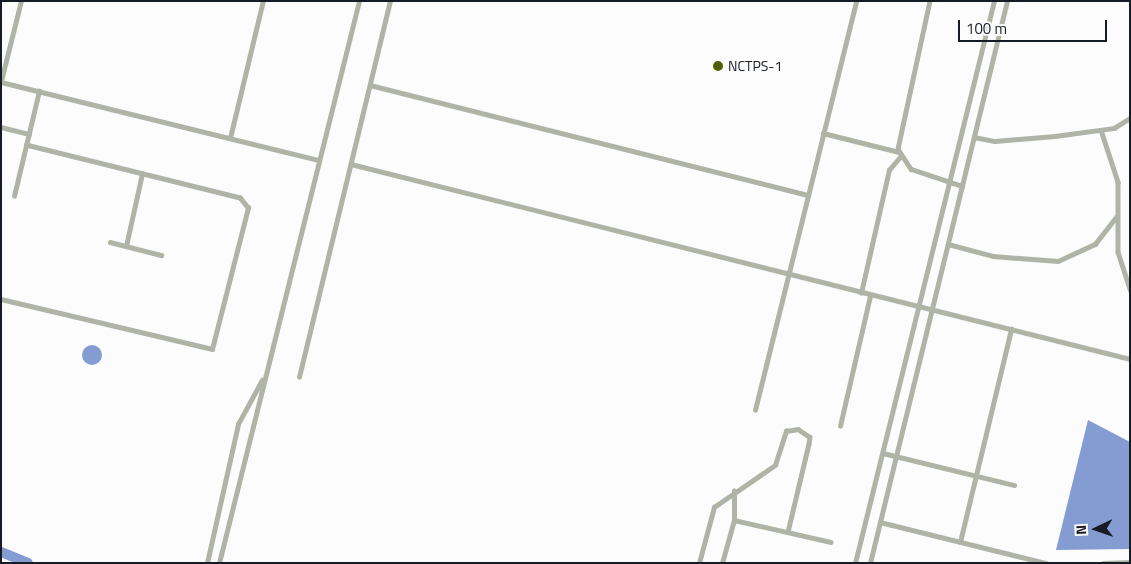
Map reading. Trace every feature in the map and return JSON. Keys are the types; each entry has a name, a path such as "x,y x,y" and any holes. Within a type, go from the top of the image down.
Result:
{"lane":[{"path":"21,1 1,81 319,160"},
{"path":"230,138 263,1"},
{"path":"219,563 359,1"},
{"path":"299,377 390,1"},
{"path":"755,410 856,1"},
{"path":"930,1 899,134 900,154 911,169 962,186"},
{"path":"855,563 994,1"},
{"path":"870,563 1007,1"},
{"path":"370,85 808,195"},
{"path":"14,196 39,91"},
{"path":"974,137 994,141 1101,130 1114,128 1130,118"},
{"path":"1,127 29,134"},
{"path":"1101,130 1118,182 1116,217 1118,252 1130,290"},
{"path":"823,133 900,154"},
{"path":"1,299 212,349 248,204 240,198 26,145"},
{"path":"861,293 889,170 900,154"},
{"path":"351,164 788,276 1130,359"},
{"path":"126,246 142,174"},
{"path":"948,244 993,256 1058,261 1096,244 1116,217"},
{"path":"110,242 161,255"},
{"path":"840,426 870,296"},
{"path":"960,542 1011,329"},
{"path":"207,563 238,424 264,377"},
{"path":"699,563 714,507 734,491 775,465 786,431 806,433 809,444 788,532"},
{"path":"883,453 1014,485"},
{"path":"722,563 734,520 734,491"},
{"path":"734,520 830,542"},
{"path":"880,522 1046,563"},
{"path":"1104,563 1130,562"}],"water":[{"path":"92,345 99,348 102,355 99,362 92,365 85,362 82,355 85,348"},
{"path":"1088,420 1130,442 1130,549 1056,550"}],"waterway":[{"path":"1,552 28,563"}],"place":[{"name":"NCTPS-1","path":"718,66"}]}
